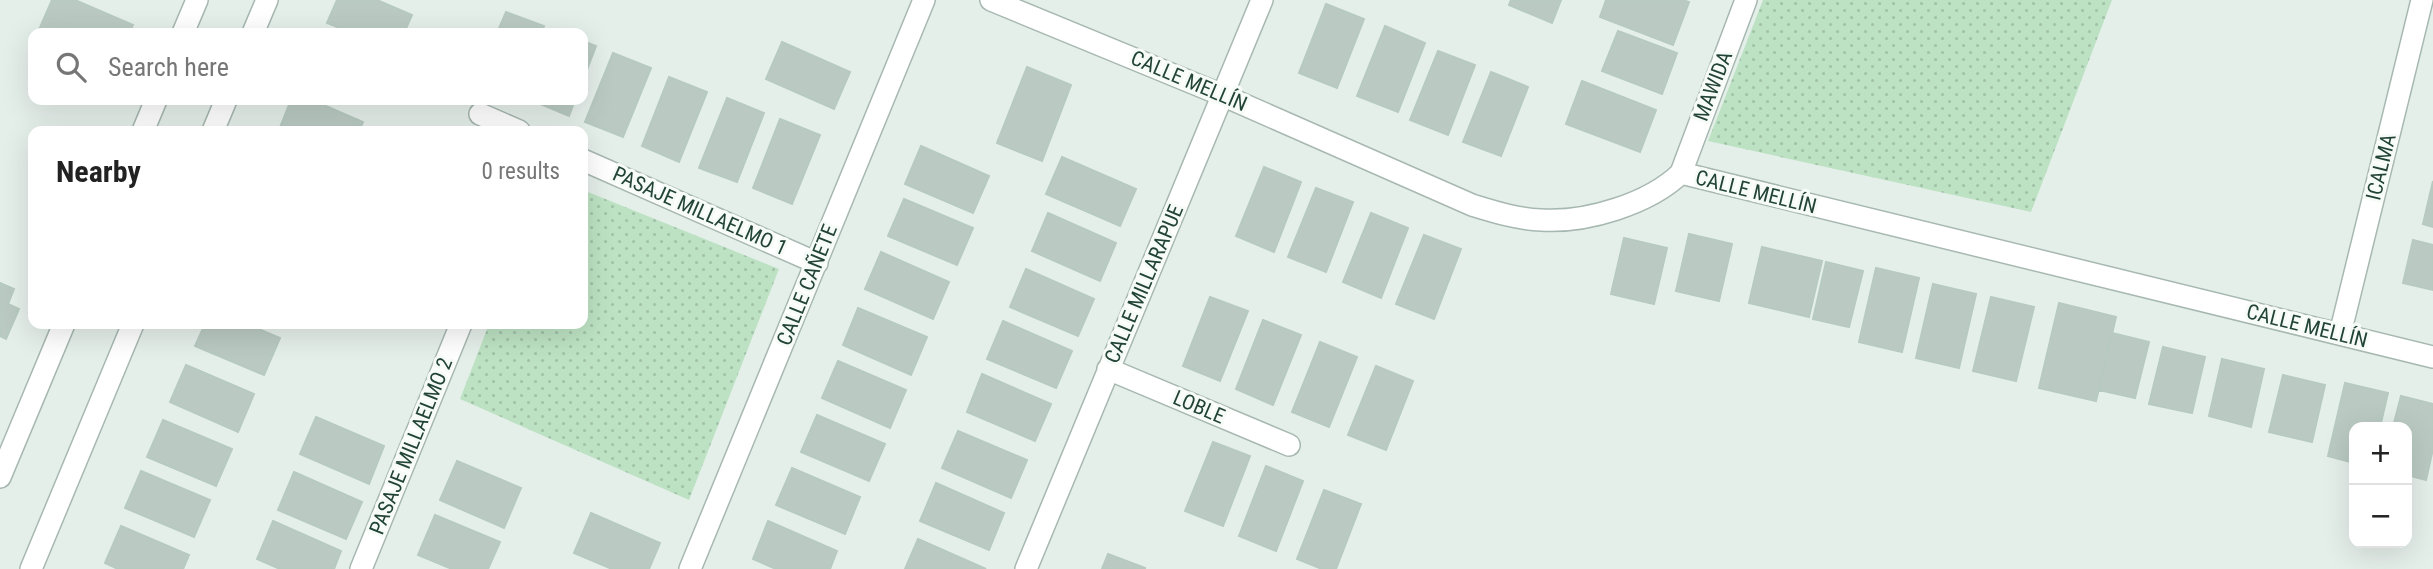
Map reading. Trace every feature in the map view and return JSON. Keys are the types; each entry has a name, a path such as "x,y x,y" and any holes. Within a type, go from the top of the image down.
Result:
{"street":[{"path":"185,28 197,0"},
{"path":"255,28 267,0"},
{"name":"CALLE CAÑETE","path":"690,569 924,0"},
{"name":"CALLE MELLÍN","path":"991,0 1222,95 1472,205 1512,217 1573,219 1594,214 1636,202 1656,193 1681,173 2433,356"},
{"name":"CALLE MILLARAPUE","path":"1026,569 1262,0"},
{"name":"MAWIDA","path":"1681,173 1746,0"},
{"path":"2424,0 2433,1"},
{"name":"ICALMA","path":"2340,334 2424,0"},
{"path":"145,126 154,105"},
{"path":"215,126 224,105"},
{"path":"480,114 508,126"},
{"name":"PASAJE MILLAELMO 1","path":"588,162 817,263"},
{"path":"0,477 62,329"},
{"path":"31,569 131,329"},
{"name":"PASAJE MILLAELMO 2","path":"361,569 459,329"},
{"name":"LOBLE","path":"1108,369 1290,445"}],"green space":[{"path":"1763,0 2112,0 2031,212 1708,141"},
{"path":"588,192 779,269 689,500 460,399 487,329 588,329"}],"building":[{"path":"52,0 75,0 133,25 132,28 40,28"},
{"path":"337,0 377,0 412,15 406,28 340,28 327,23"},
{"path":"1511,0 1561,0 1552,23 1509,5"},
{"path":"1606,0 1689,2 1673,45 1600,17"},
{"path":"1326,4 1364,19 1337,88 1299,73"},
{"path":"506,12 544,26 543,28 499,28"},
{"path":"1385,26 1425,43 1398,112 1357,96"},
{"path":"1618,31 1677,53 1662,94 1602,71"},
{"path":"782,42 850,72 834,109 766,79"},
{"path":"588,43 596,46 588,67"},
{"path":"1438,51 1475,65 1448,135 1410,120"},
{"path":"613,53 651,68 623,137 585,122"},
{"path":"1027,67 1071,85 1042,161 997,143"},
{"path":"1491,72 1528,87 1501,156 1463,142"},
{"path":"669,77 707,92 679,162 642,146"},
{"path":"1582,81 1656,110 1640,152 1566,124"},
{"path":"727,98 764,113 737,182 699,168"},
{"path":"289,105 324,105 363,122 361,126 281,126"},
{"path":"543,105 573,105 569,116"},
{"path":"780,119 820,135 792,204 753,188"},
{"path":"921,146 989,176 973,213 905,184"},
{"path":"1062,157 1136,189 1120,226 1046,194"},
{"path":"1264,167 1301,182 1274,252 1236,236"},
{"path":"2433,181 2433,227 2423,224"},
{"path":"1316,188 1353,202 1326,272 1288,257"},
{"path":"904,199 973,228 957,265 888,236"},
{"path":"1048,213 1116,243 1100,281 1032,251"},
{"path":"1371,213 1408,228 1381,298 1343,282"},
{"path":"1689,234 1732,244 1719,301 1676,291"},
{"path":"1424,235 1461,249 1434,319 1396,304"},
{"path":"1624,238 1667,248 1654,304 1611,294"},
{"path":"2413,240 2433,245 2433,290 2403,283"},
{"path":"1762,247 1822,261 1809,317 1749,303"},
{"path":"881,252 949,282 933,319 865,289"},
{"path":"1826,262 1863,271 1849,327 1813,319"},
{"path":"1876,268 1919,278 1902,352 1859,342"},
{"path":"1026,269 1094,299 1078,336 1010,307"},
{"path":"0,283 14,289 8,304 19,309 6,339 0,336"},
{"path":"1933,284 1976,294 1959,368 1916,358"},
{"path":"1210,297 1248,311 1220,381 1183,366"},
{"path":"1991,297 2034,307 2016,381 1973,371"},
{"path":"2059,303 2116,317 2096,401 2039,388"},
{"path":"858,308 927,337 911,375 843,345"},
{"path":"1263,320 1301,335 1273,405 1236,389"},
{"path":"1003,321 1072,351 1056,388 987,359"},
{"path":"203,329 259,329 280,338 264,375 195,346"},
{"path":"2112,333 2149,342 2135,398 2099,390"},
{"path":"1320,342 1357,357 1329,427 1292,412"},
{"path":"2163,347 2205,357 2192,413 2149,404"},
{"path":"2222,359 2264,369 2251,427 2209,416"},
{"path":"838,361 906,390 890,428 822,398"},
{"path":"186,365 254,394 238,432 170,402"},
{"path":"1376,366 1413,381 1386,450 1348,435"},
{"path":"982,374 1051,404 1035,441 967,412"},
{"path":"2283,375 2325,385 2312,442 2269,432"},
{"path":"2345,383 2388,393 2381,422 2349,422 2349,462 2328,456"},
{"path":"2401,396 2433,404 2433,449 2426,480 2412,476 2412,422 2394,422"},
{"path":"817,415 885,444 869,481 801,452"},
{"path":"316,417 384,446 369,484 300,454"},
{"path":"163,420 232,449 216,486 147,457"},
{"path":"958,431 1027,460 1011,498 942,468"},
{"path":"1213,442 1250,456 1223,526 1185,511"},
{"path":"457,461 521,488 504,528 440,500"},
{"path":"1266,466 1303,481 1276,551 1239,536"},
{"path":"792,468 860,497 845,534 776,505"},
{"path":"141,471 210,500 194,537 125,508"},
{"path":"294,472 362,502 346,539 278,510"},
{"path":"936,483 1004,513 989,550 920,521"},
{"path":"1324,490 1361,504 1336,569 1322,569 1297,559"},
{"path":"591,513 660,543 649,569 612,569 574,553"},
{"path":"435,515 500,542 488,569 452,569 418,555"},
{"path":"273,521 341,551 334,569 280,569 257,559"},
{"path":"768,521 837,551 830,569 776,569 753,559"},
{"path":"121,526 189,555 183,569 118,569 105,563"},
{"path":"918,539 986,569 905,569"},
{"path":"1108,554 1145,568 1145,569 1102,569"}]}
